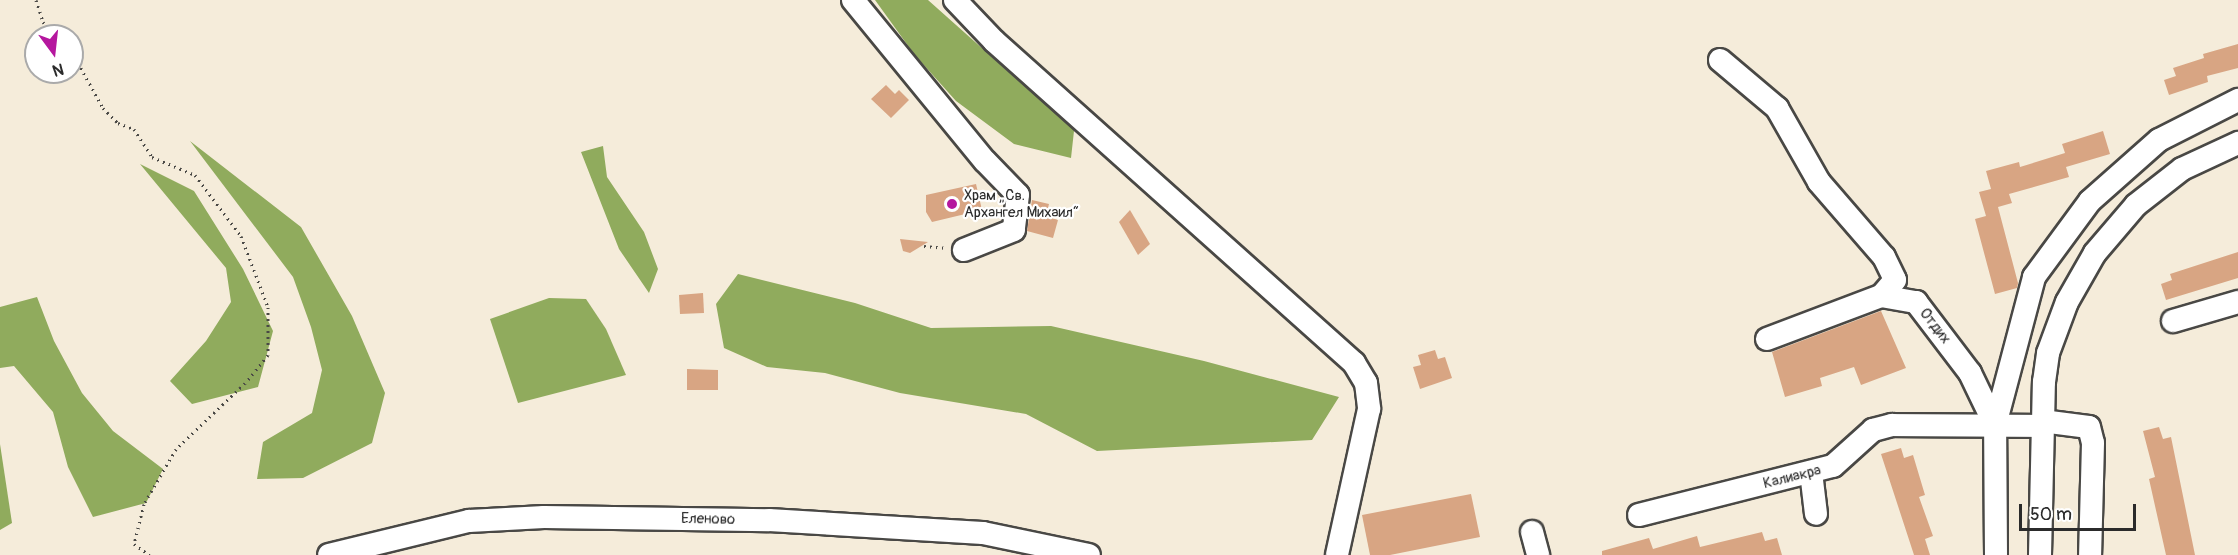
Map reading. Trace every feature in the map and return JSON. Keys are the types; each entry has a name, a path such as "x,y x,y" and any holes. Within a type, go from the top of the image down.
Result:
{"street":[{"path":"853,0 985,161 1018,195 1019,212 1014,230 964,250"},
{"path":"955,0 994,40 1353,363 1366,383 1369,409 1337,555"},
{"path":"1720,60 1777,108 1819,182 1884,257 1894,280 1881,296 1767,339"},
{"path":"1996,555 1995,425 2034,277 2090,201 2159,140 2238,100"},
{"path":"2040,555 2043,382 2056,327 2095,253 2151,191 2195,162 2238,143"},
{"name":"Отдих","path":"1881,296 1916,302 1970,373 1995,425"},
{"path":"2173,321 2238,302"},
{"name":"Калиакра","path":"1639,515 1833,466 1872,430 1892,425 2042,424 2089,427 2093,443 2090,555"},
{"path":"1811,472 1816,514"},
{"name":"Еленово","path":"329,555 469,521 544,517 769,520 983,533 1089,555"},
{"path":"1532,532 1538,555"}],"path":[{"path":"36,0 45,24"},
{"path":"84,74 103,108 118,123 134,129 152,157 195,175 241,236 268,307 268,354 245,384 176,449 144,504 134,544 150,555"}],"green space":[{"path":"875,0 928,0 1020,82 1075,122 1071,158 1014,144 956,101 914,54"},
{"path":"190,141 301,227 352,316 385,393 372,443 303,478 257,479 263,442 312,413 322,370 311,327 293,277"},
{"path":"603,146 607,177 644,232 658,269 649,293 619,249 581,152"},
{"path":"140,164 194,191 243,269 273,331 258,387 192,404 170,381 206,341 231,302 226,268"},
{"path":"738,274 855,303 931,328 1051,326 1204,361 1339,397 1312,440 1097,451 1026,414 900,393 825,373 767,367 724,348 716,304"},
{"path":"37,297 54,341 82,393 113,431 163,469 146,503 93,517 68,467 53,412 14,366 0,368 0,307"},
{"path":"549,298 586,299 606,329 626,375 518,403 490,319"},
{"path":"0,444 12,523 0,530"}],"building":[{"path":"2238,44 2238,68 2207,76 2208,82 2169,95 2164,80 2176,76 2173,68 2204,58 2203,54"},
{"path":"886,85 895,94 899,90 909,100 891,118 871,99"},
{"path":"2103,131 2110,154 2066,167 2069,177 2009,194 2012,203 1998,207 2018,283 2017,288 1995,294 1975,219 1986,216 1979,192 1991,189 1986,171 2019,162 2020,167 2065,153 2062,144"},
{"path":"976,184 982,210 932,222 926,212 926,195"},
{"path":"1032,200 1049,204 1046,216 1058,220 1053,238 1027,231"},
{"path":"1130,210 1150,244 1138,255 1119,222"},
{"path":"900,239 928,242 910,253 903,251"},
{"path":"2238,252 2238,278 2166,300 2161,284 2172,280 2170,274"},
{"path":"703,293 704,313 680,314 679,295"},
{"path":"1881,311 1906,368 1861,385 1854,367 1820,378 1822,386 1785,397 1772,352"},
{"path":"1435,350 1438,359 1445,357 1452,378 1420,389 1413,367 1421,365 1418,355"},
{"path":"687,369 718,370 718,390 687,390"},
{"path":"2159,427 2163,439 2171,437 2195,555 2166,555 2149,479 2155,477 2143,431"},
{"path":"1901,448 1904,458 1913,455 1925,495 1919,497 1933,536 1925,539 1930,555 1914,555 1881,454"},
{"path":"1471,494 1480,537 1390,555 1370,555 1362,515"},
{"path":"1762,532 1765,541 1777,538 1782,555 1602,555 1602,551 1649,538 1653,549 1697,536 1700,547"}],"place":[{"name":"Храм „Св. Архангел Михаил“","path":"952,204"}]}
